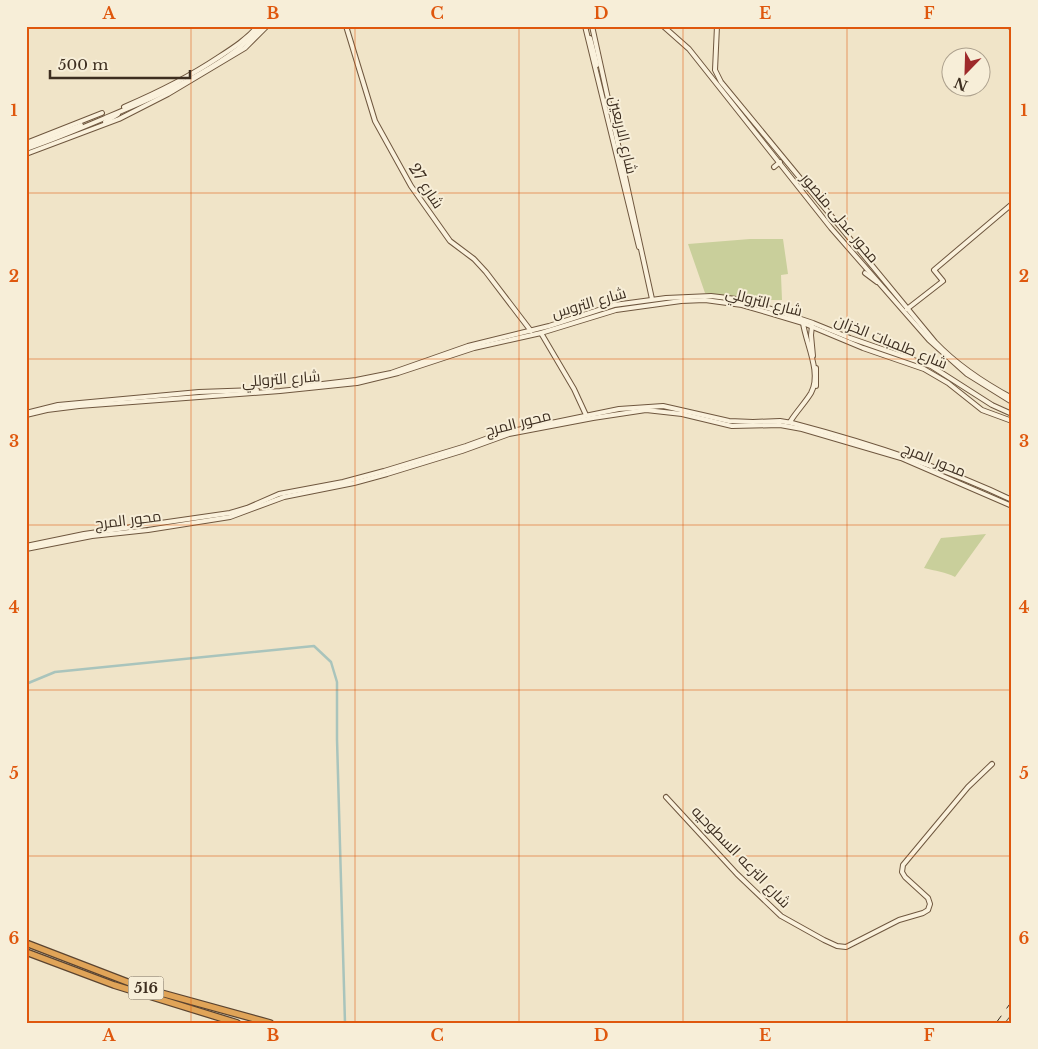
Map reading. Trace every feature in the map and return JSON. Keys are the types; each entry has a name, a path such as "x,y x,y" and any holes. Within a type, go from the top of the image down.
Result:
{"highway":[{"name":"516","path":"26,943 143,988 270,1023"},
{"name":"516","path":"26,952 114,985 237,1023"}],"street":[{"path":"26,145 79,126 154,94 190,75 245,40 260,26"},
{"path":"26,145 121,112 163,93 215,64 244,45 260,26"},
{"path":"26,154 119,119 168,94 232,57 251,43 267,26"},
{"name":"شارع 27","path":"346,26 375,121 411,186 450,241 474,259 486,272 532,333"},
{"name":"شارع الاربعين","path":"589,26 602,70 652,299"},
{"name":"شارع الاربعين","path":"589,26 596,73 637,244 640,249"},
{"name":"محور عدلى منصور","path":"663,26 689,49 708,73 715,78 941,348 956,362 981,380 1012,398"},
{"name":"محور عدلى منصور","path":"717,26 715,78 831,228 929,340 949,360 979,382 1012,402"},
{"path":"708,73 715,68"},
{"path":"148,93 154,94"},
{"path":"95,129 121,112"},
{"path":"26,145 102,113"},
{"path":"774,167 780,162"},
{"path":"907,309 943,281 934,270 1012,205"},
{"path":"831,228 835,227 837,223"},
{"path":"836,232 838,229 841,229"},
{"path":"865,273 883,286"},
{"name":"شارع التروللي","path":"652,299 711,296 736,299 813,324"},
{"name":"شارع التروللي","path":"650,304 688,298 705,300 736,304 803,323 813,324"},
{"name":"شارع التروس","path":"532,333 607,307 652,299"},
{"name":"شارع التروس","path":"532,333 542,333 612,310 650,304"},
{"path":"791,423 810,395 814,383 813,366 803,323"},
{"path":"791,423 811,398 817,383 811,338 813,324"},
{"name":"شارع طلمبات الخزان","path":"813,324 927,370 948,383 985,412 1012,421"},
{"name":"شارع التروللي","path":"26,414 52,406 199,392 276,389 356,380 391,373 468,346 532,333"},
{"path":"542,333 586,414"},
{"name":"شارع طلمبات الخزان","path":"838,335 931,366 994,407 1012,414"},
{"path":"963,396 967,394 968,390"},
{"name":"محور المرج","path":"478,444 507,432 586,414 626,408 663,406 723,420 793,427 867,447 935,469 1012,506"},
{"name":"محور المرج","path":"26,548 92,536 148,530 230,517 280,496 366,480 509,434 642,410 671,412 729,426 780,421 791,423 870,445 1012,500"},
{"name":"شارع الترعه السطوحيه","path":"666,798 743,879 784,918 830,943 846,947 899,920 924,913 928,910 930,904 928,898 905,877 902,872 903,865 963,792 982,771 992,764"},
{"path":"1008,1023 1012,1018"}],"green space":[{"path":"750,239 783,239 788,274 781,275 782,300 749,300 705,293 688,244"},
{"path":"986,534 955,577 924,568 941,538"}],"waterway":[{"path":"26,684 55,672 314,646 331,662 337,682 345,1023"}],"railway":[{"path":"996,1023 1012,1001"}]}
